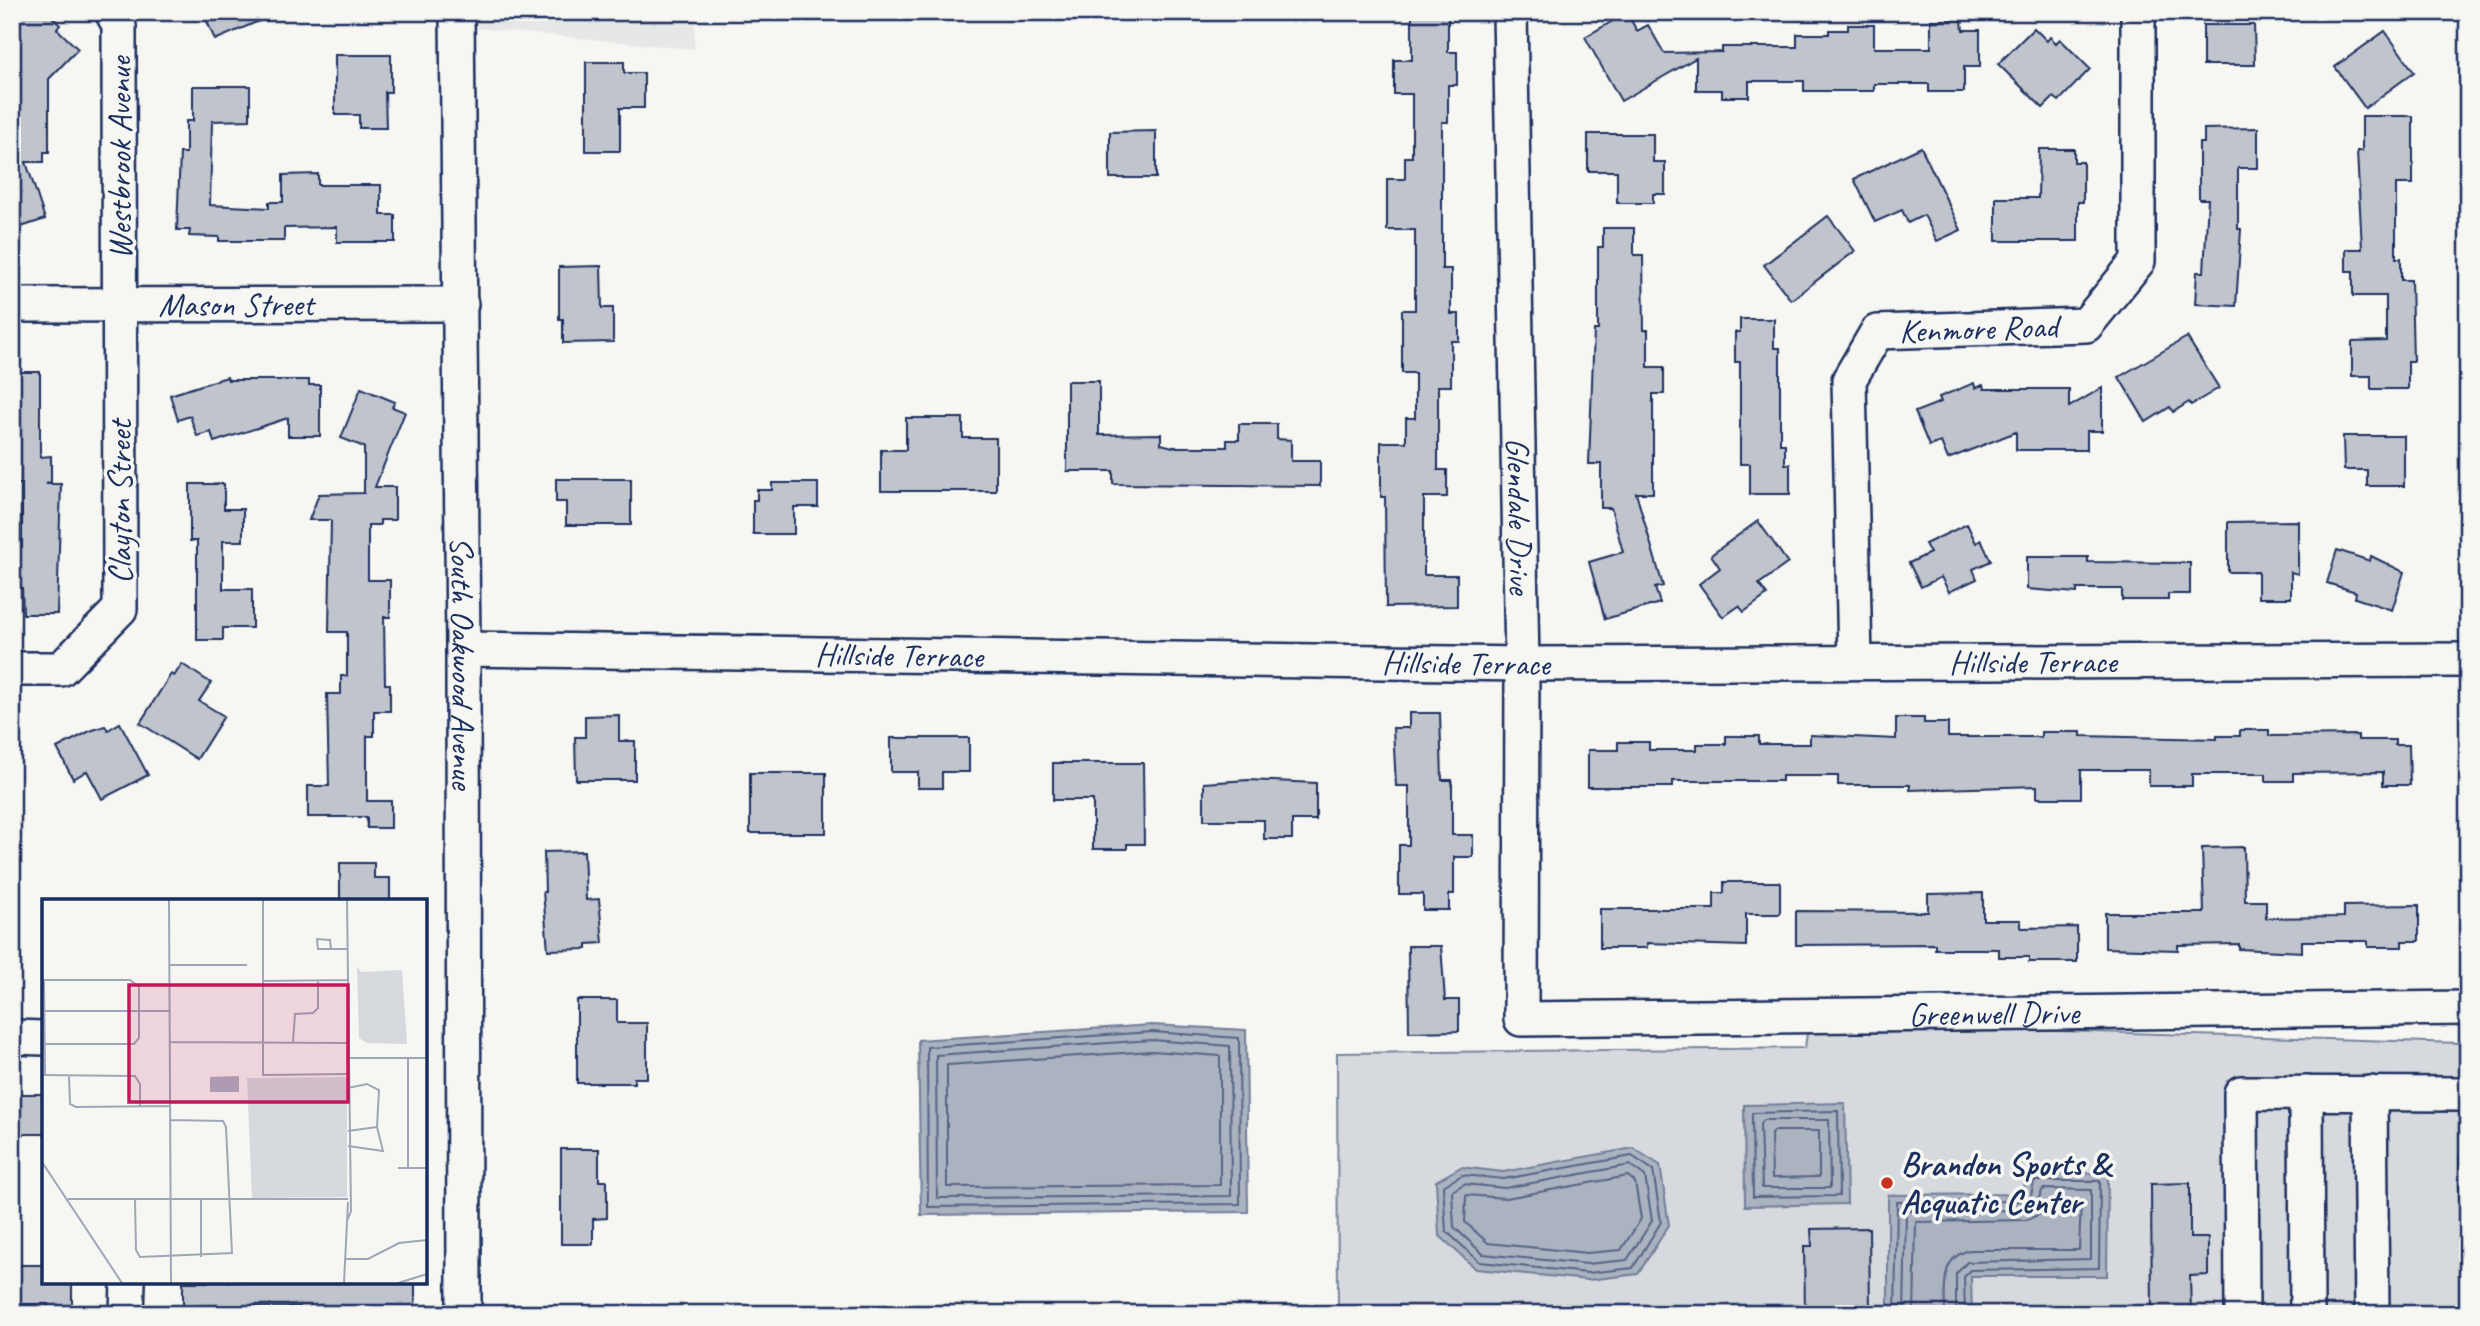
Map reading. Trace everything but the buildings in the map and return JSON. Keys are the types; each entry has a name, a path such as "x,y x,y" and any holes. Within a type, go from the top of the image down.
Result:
{"street":[{"name":"Westbrook Avenue","path":"112,12 119,25 120,305"},
{"name":"South Oakwood Avenue","path":"457,12 463,649 464,1314"},
{"name":"Glendale Drive","path":"1510,12 1522,664 1521,1019"},
{"name":"Kenmore Road","path":"1855,662 1849,380 1877,332 2086,325 2138,261 2138,12"},
{"name":"Mason Street","path":"12,305 461,304"},
{"name":"Clayton Street","path":"12,669 61,669 120,609 120,305"},
{"name":"Hillside Terrace","path":"463,649 1522,664 2468,660"},
{"name":"Greenwell Drive","path":"1521,1019 2468,1008"},
{"path":"12,1037 42,1038"},
{"path":"2242,1314 2241,1093 2468,1094"},
{"path":"2305,1093 2307,1314"},
{"path":"2370,1093 2372,1314"},
{"path":"127,1314 128,1284"}],"shaded area":[{"path":"472,12 696,12 694,49 472,28"},
{"name":"Brandon Sports & Acquatic Center","path":"2025,1030 2461,1043 2459,1155 2462,1314 1338,1314 1337,1053 1805,1048 1807,1033"}],"water":[{"path":"1152,1025 1246,1030 1248,1212 921,1215 918,1040"},
{"path":"1845,1103 1847,1204 1745,1206 1744,1105"},
{"path":"1633,1148 1660,1165 1669,1225 1638,1274 1588,1280 1476,1269 1439,1235 1436,1181 1461,1167 1503,1172"},
{"path":"2108,1173 2107,1276 1971,1276 1972,1314 1888,1314 1888,1195 2024,1194 2025,1174"}],"place":[{"name":"Brandon Sports & Acquatic Center","path":"1887,1183"}]}
